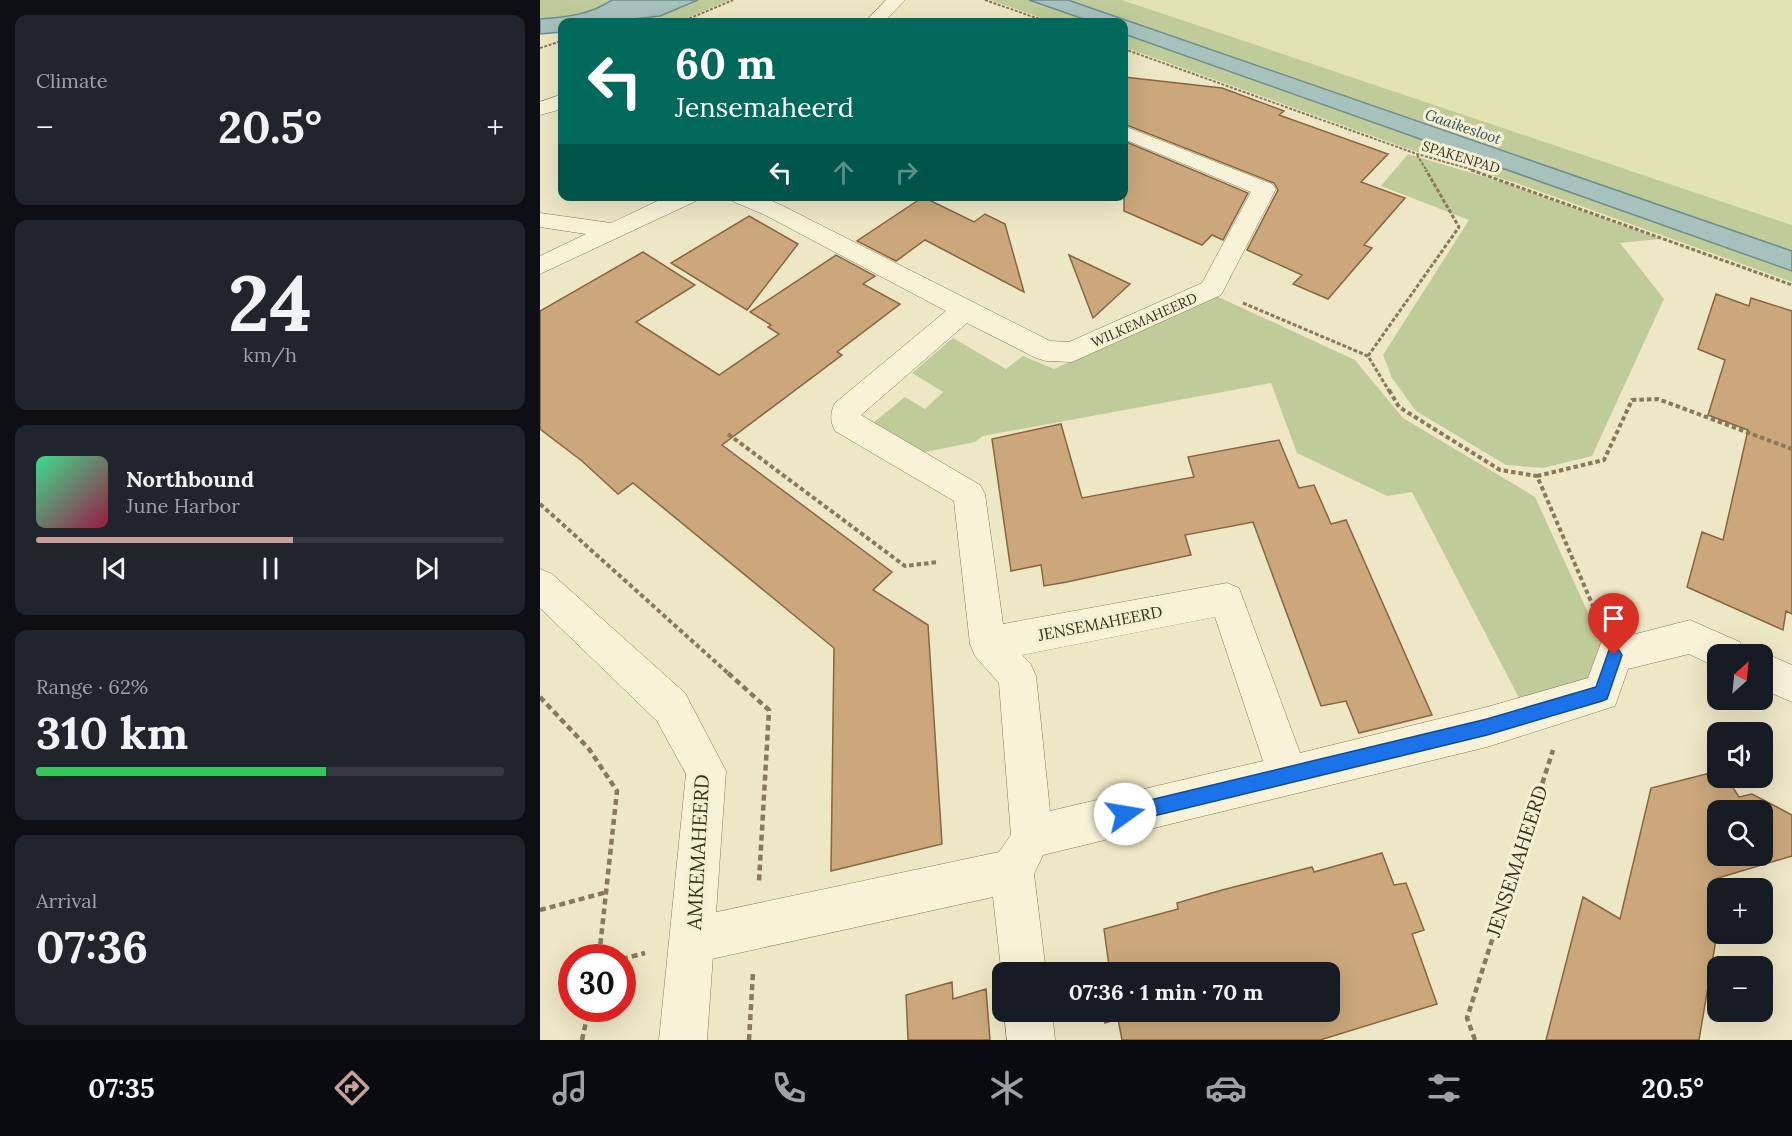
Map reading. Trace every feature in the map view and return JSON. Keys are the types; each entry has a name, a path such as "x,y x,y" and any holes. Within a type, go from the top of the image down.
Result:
{"street":[{"path":"877,18 896,0"},
{"path":"540,109 558,102"},
{"name":"WILKEMAHEERD","path":"752,201 1046,351 1072,352 1212,289 1264,189 1128,134"},
{"path":"540,266 678,201"},
{"path":"540,220 615,231"},
{"path":"965,310 846,411 846,423 969,494 988,644 1017,676 1023,962"},
{"name":"AMKEMAHEERD","path":"540,585 671,707 706,771 693,939 682,1040"},
{"name":"JENSEMAHEERD","path":"988,644 1227,599 1288,776"},
{"path":"693,939 756,928 1288,776 1487,727 1602,693 1614,655 1690,637 1707,645"},
{"path":"1773,675 1792,684"},
{"path":"1029,1022 1031,1040"}],"path":[{"path":"690,18 733,0"},
{"path":"985,0 1037,18"},
{"path":"540,48 558,42"},
{"name":"SPAKENPAD","path":"1128,51 1417,154 1486,174 1792,285"},
{"path":"1368,356 1459,227 1449,206 1417,154"},
{"path":"1212,289 1368,356 1399,407 1500,470 1537,476 1604,460 1632,400 1658,399 1792,449"},
{"path":"728,434 905,566 977,558"},
{"path":"1537,476 1614,655"},
{"path":"540,697 589,749 617,791 601,944"},
{"name":"JENSEMAHEERD","path":"1474,1040 1467,1018 1567,703"},
{"path":"540,910 607,892"},
{"path":"582,1040 586,1022"}],"green space":[{"path":"540,0 612,0 586,12 540,19"},
{"path":"698,0 729,0 687,18 642,18 660,16"},
{"path":"990,0 1029,0 1081,18 1042,18"},
{"path":"1068,0 1122,0 1792,225 1792,251 1128,21 1128,18 1120,18"},
{"path":"1122,0 1792,0 1792,225"},
{"path":"1128,35 1792,270 1792,282 1516,183 1414,151 1128,48"},
{"path":"1408,154 1495,180 1660,239 1620,243 1664,299 1592,456 1543,468 1506,465 1416,411 1392,378 1383,355 1469,220 1381,186"},
{"path":"1216,296 1355,360 1403,418 1535,497 1602,643 1588,680 1520,700 1412,492 1387,496 1297,453 1271,383 983,436 975,442 920,453 873,423 905,397 925,409 943,392 912,373 953,338 1006,369 1023,356 1054,369"}],"water":[{"path":"612,0 698,0 660,16 558,18 558,32 540,34 540,19 569,16"},
{"path":"1029,0 1068,0 1120,18 1081,18"},
{"path":"1128,21 1792,251 1792,271 1128,35"}],"building":[{"path":"1128,77 1222,88 1284,111 1279,115 1388,154 1361,182 1405,198 1364,245 1372,248 1328,299 1293,284 1302,275 1247,250 1278,190 1274,183 1128,126"},
{"path":"1128,143 1248,193 1223,240 1212,235 1202,245 1124,211 1124,201 1128,201"},
{"path":"917,201 931,201 974,222 985,214 1005,224 1024,292 925,240 896,261 857,241"},
{"path":"749,216 798,244 747,310 671,263"},
{"path":"643,252 695,285 636,322 719,375 779,334 768,327 771,325 750,312 836,255 875,276 863,284 900,304 837,352 842,355 722,445 892,572 873,590 928,625 942,844 831,871 834,648 633,483 618,494 582,461 540,429 540,311"},
{"path":"1069,255 1130,284 1093,318"},
{"path":"1716,294 1749,306 1751,298 1792,311 1792,614 1786,611 1783,630 1687,587 1702,532 1723,540 1748,430 1708,415 1725,360 1698,349"},
{"path":"1061,424 1082,498 1194,477 1188,457 1279,440 1299,488 1314,485 1331,524 1346,520 1432,715 1359,733 1346,701 1321,706 1253,522 1185,535 1191,555 1067,582 1044,586 1041,565 1011,571 992,439"},
{"path":"1707,774 1707,788 1733,788 1739,797 1752,794 1763,800 1707,800 1707,866 1758,866 1718,878 1707,878 1707,944 1715,944 1713,956 1707,956 1707,993 1699,1040 1546,1040 1583,897 1620,919 1651,788"},
{"path":"1773,805 1792,815 1792,856 1773,862"},
{"path":"1382,853 1394,885 1406,883 1424,930 1412,934 1437,1004 1320,1040 1122,1040 1119,1022 1340,1022 1340,962 1108,962 1104,929 1178,909 1177,903 1222,890 1312,867 1314,872"},
{"path":"952,982 953,999 986,989 990,1040 908,1040 906,995"}],"route":[{"path":"1125,814 1487,727 1602,693 1614,655"}],"water label":[{"name":"Gaaikesloot","path":"1463,127"}]}
